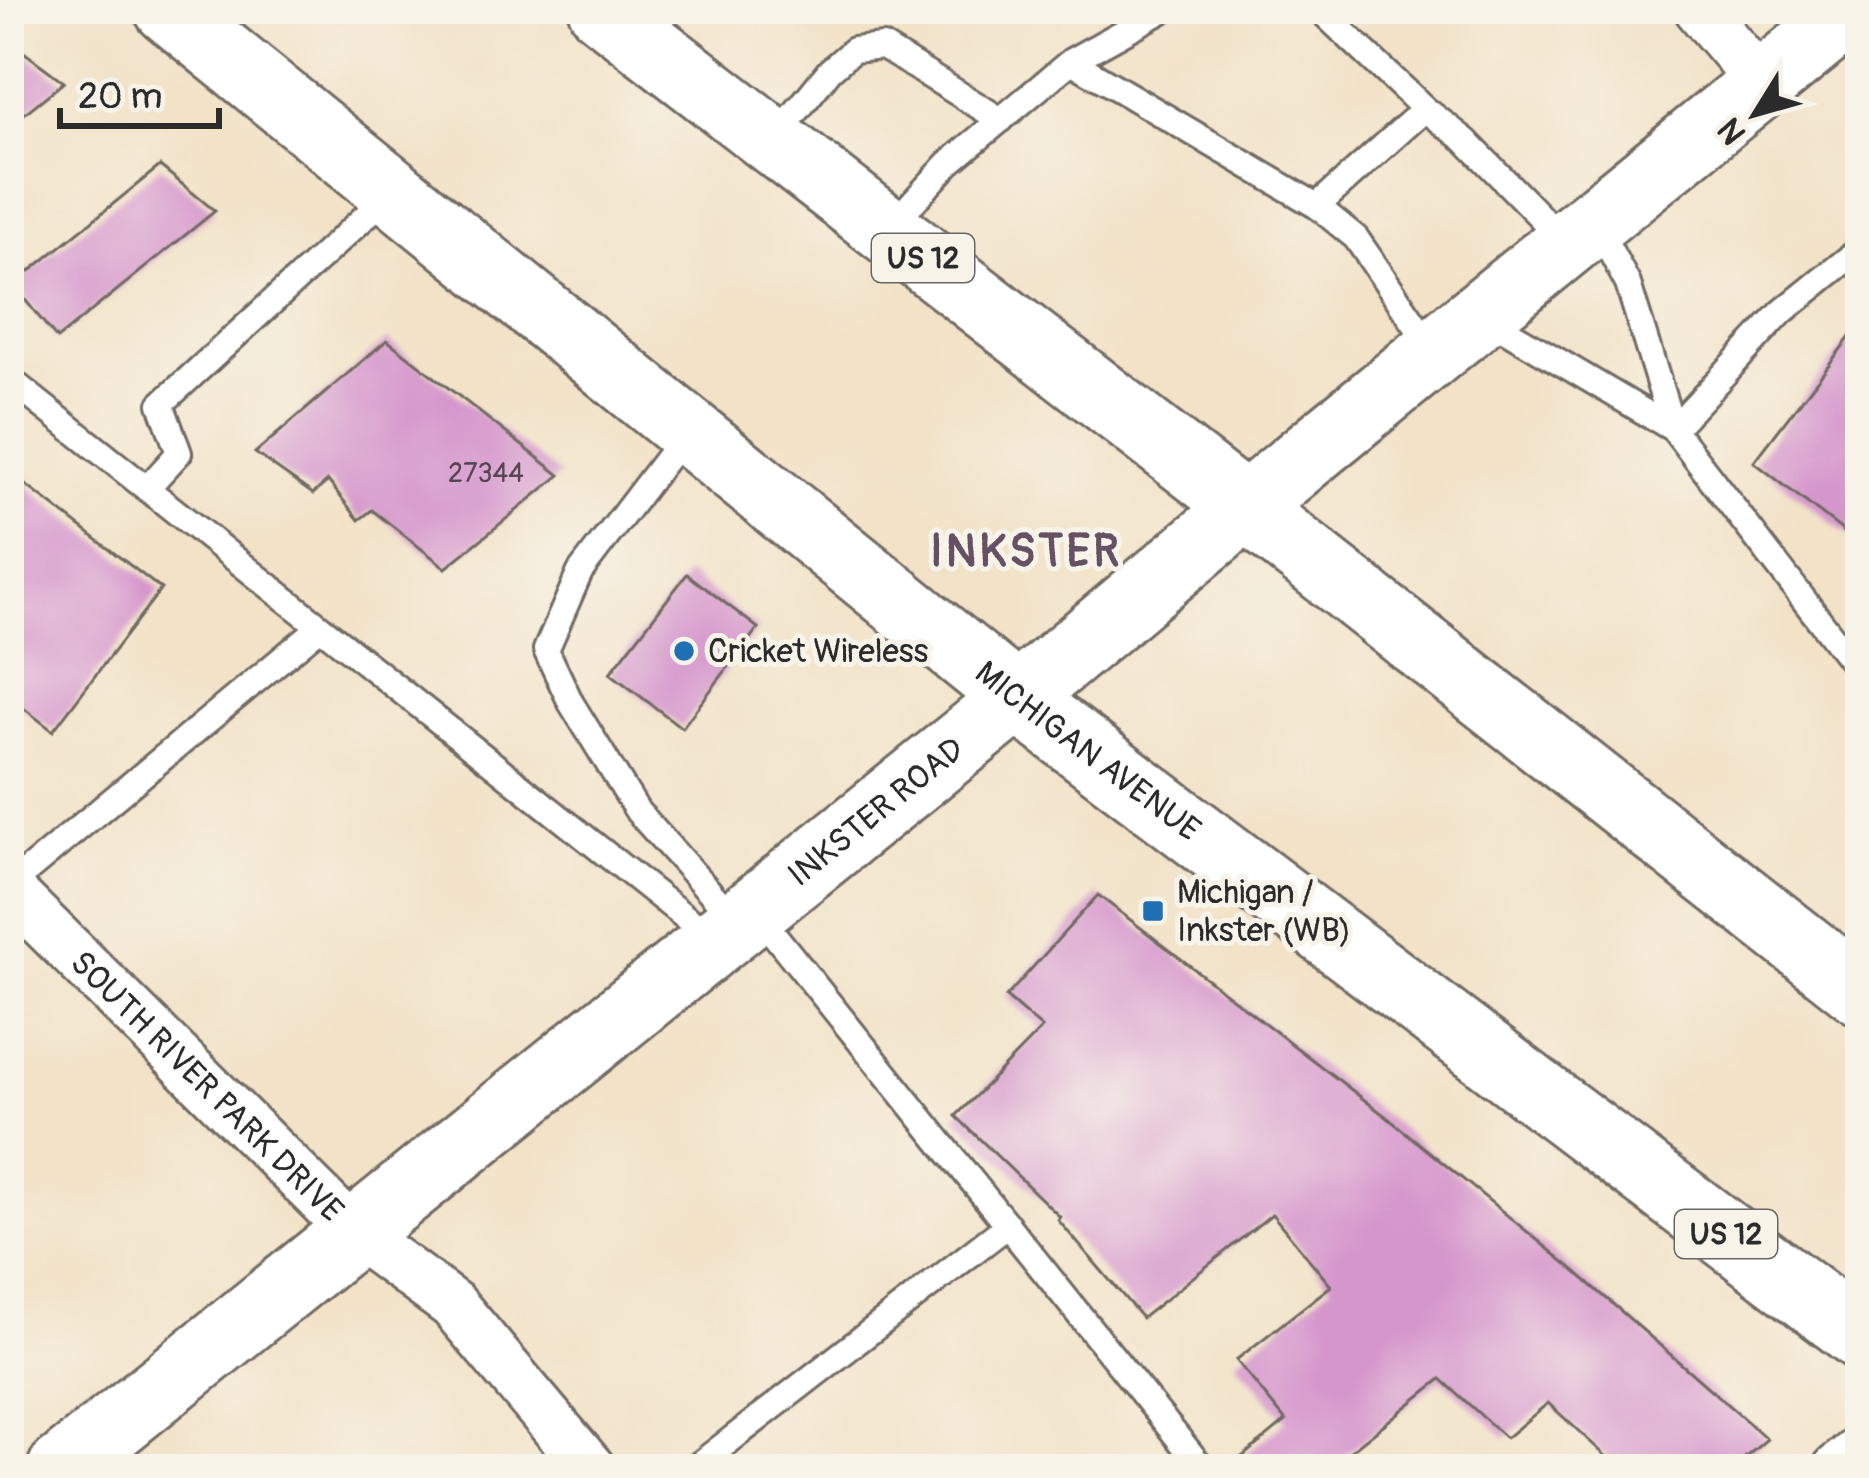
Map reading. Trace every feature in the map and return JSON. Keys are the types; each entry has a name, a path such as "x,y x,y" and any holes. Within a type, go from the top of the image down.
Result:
{"main road":[{"name":"MICHIGAN AVENUE","path":"168,9 1017,698 1860,1336"},
{"name":"US 12","path":"602,9 1860,992"},
{"name":"INKSTER ROAD","path":"61,1469 1017,698 1854,9"}],"street":[{"path":"1699,9 1762,83"},
{"name":"SOUTH RIVER PARK DRIVE","path":"9,888 355,1233 453,1304 591,1469"},
{"path":"1837,1469 1860,1450"}],"lane":[{"path":"887,230 949,163 1071,61 1165,9"},
{"path":"1319,9 1425,109 1580,232 1628,284 1673,429 1860,673"},
{"path":"772,141 830,70 853,50 883,47 1000,120"},
{"path":"1071,61 1317,206 1457,333 1673,429"},
{"path":"1317,206 1425,109"},
{"path":"147,488 179,453 161,404 392,193"},
{"path":"1673,429 1782,312 1860,249"},
{"path":"9,379 320,627 736,925"},
{"path":"686,432 580,572 545,650 571,703 638,812 1008,1226 1203,1469"},
{"path":"9,888 320,627"},
{"path":"693,1469 1008,1226"}],"building":[{"path":"9,41 64,82 9,126"},
{"path":"160,166 215,211 57,339 13,285"},
{"path":"1860,324 1860,544 1754,462"},
{"path":"387,340 560,475 446,568 372,510 359,520 328,481 313,494 255,453"},
{"path":"9,472 161,589 53,731 9,697"},
{"name":"Cricket Wireless","path":"687,574 758,628 682,728 610,673"},
{"path":"1098,895 1388,1118 1574,1270 1767,1439 1732,1469 1620,1469 1548,1403 1506,1438 1441,1379 1328,1469 1227,1469 1286,1421 1236,1360 1331,1286 1272,1214 1142,1318 1060,1217 956,1116 1042,1028 1006,997"}],"place":[{"name":"Cricket Wireless","path":"684,651"},
{"name":"Michigan / Inkster (WB)","path":"1153,911"}],"district":[{"name":"INKSTER","path":"1026,552"}]}
